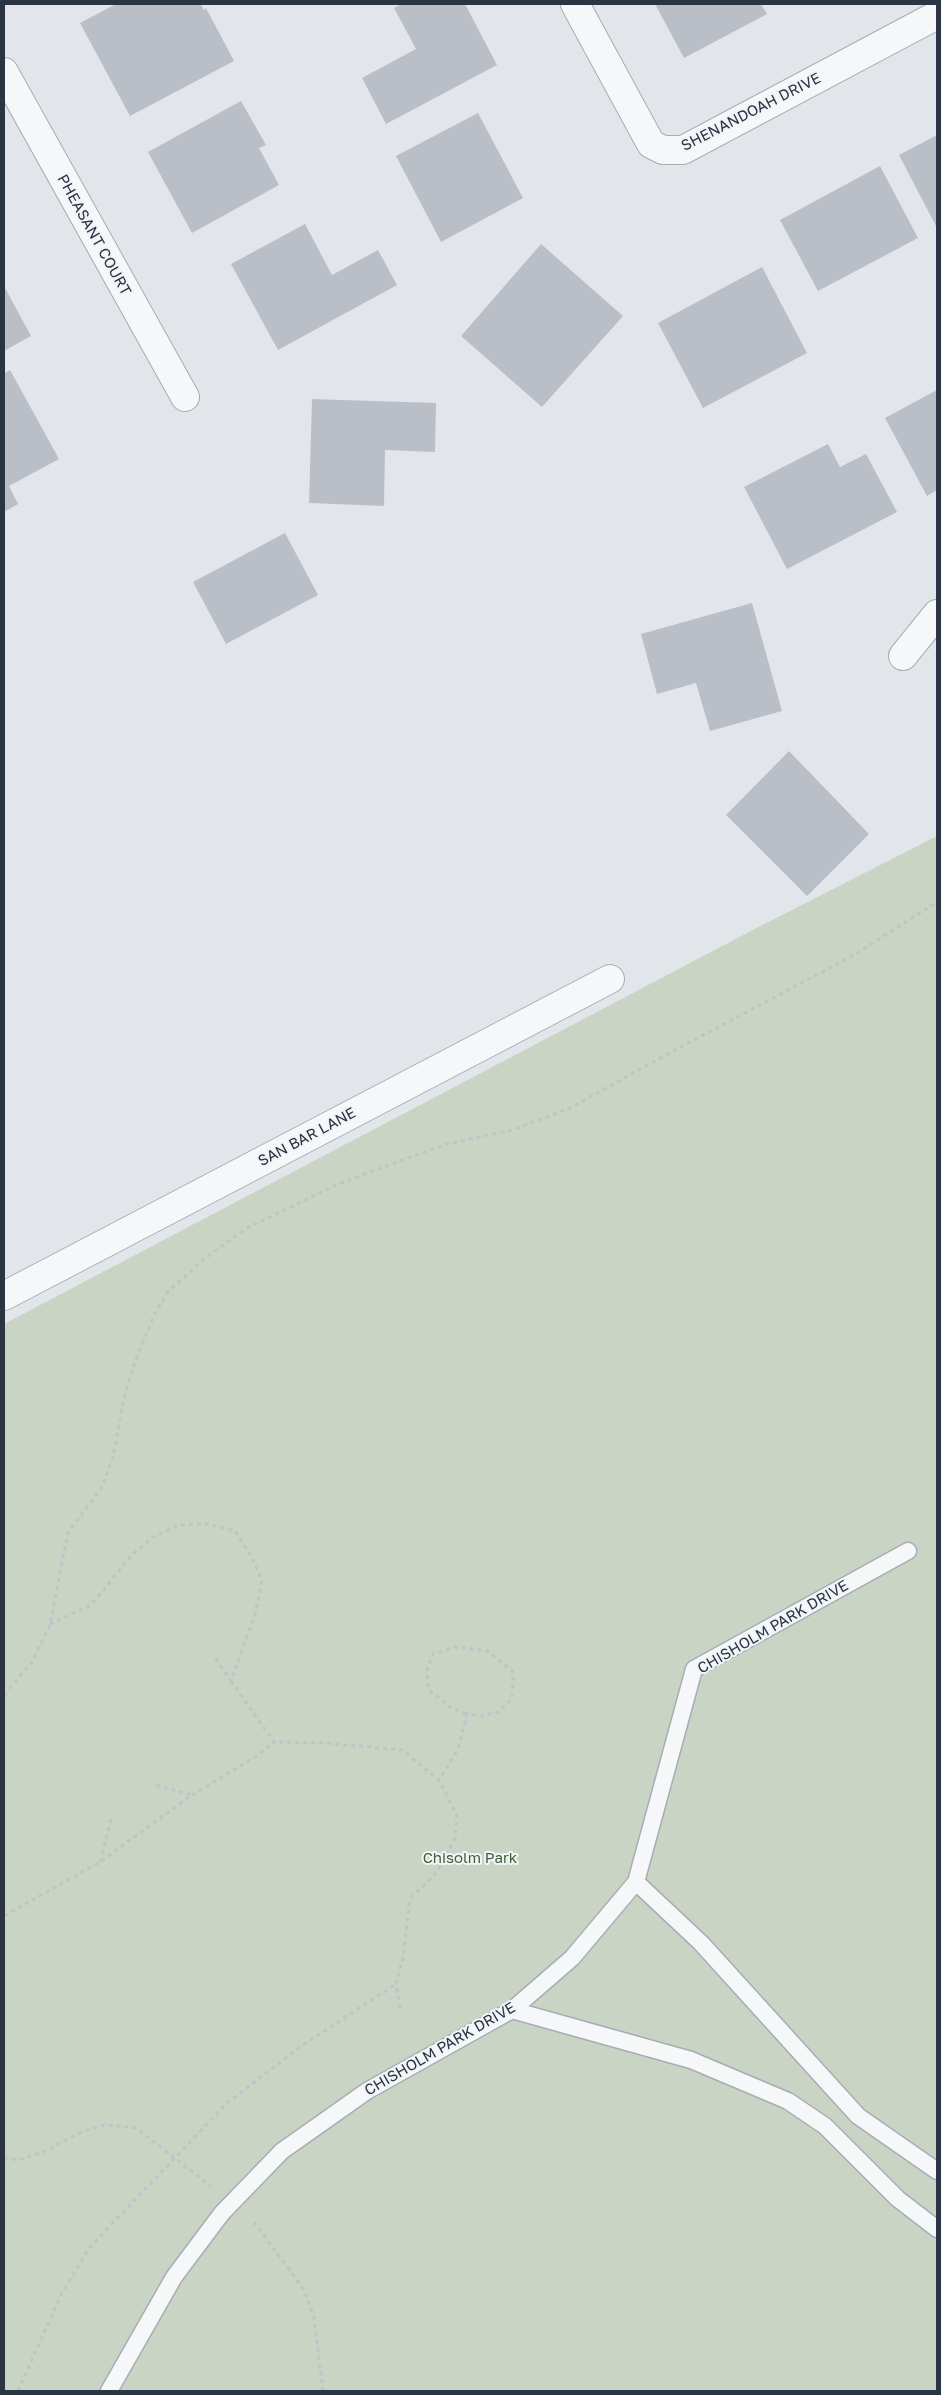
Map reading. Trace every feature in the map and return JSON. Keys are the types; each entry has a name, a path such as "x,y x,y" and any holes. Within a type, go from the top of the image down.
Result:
{"street":[{"name":"SHENANDOAH DRIVE","path":"575,4 651,144 663,150 683,150 937,15"},
{"name":"PHEASANT COURT","path":"4,72 185,397"},
{"path":"903,656 937,614"},
{"name":"SAN BAR LANE","path":"4,1296 610,978"}],"lane":[{"name":"CHISHOLM PARK DRIVE","path":"109,2391 174,2277 222,2212 282,2151 366,2091 512,2010 572,1958 636,1882 694,1669 908,1551"},
{"path":"636,1882 701,1943 858,2116 937,2171"},
{"path":"512,2010 691,2060 788,2101 825,2126 898,2199 937,2229"}],"path":[{"path":"4,1695 31,1663 50,1625 68,1532 101,1489 113,1457 124,1398 135,1361 154,1315 168,1292 205,1258 249,1227 341,1183 442,1146 512,1130 570,1108 856,954 937,902"},
{"path":"50,1625 91,1605 132,1555 152,1538 176,1526 203,1523 235,1531 252,1558 262,1581 255,1615 231,1681"},
{"path":"455,1647 488,1651 513,1672 512,1698 499,1712 480,1716 467,1714 450,1707 428,1689 427,1669 433,1654 455,1647"},
{"path":"215,1658 274,1742"},
{"path":"439,1780 458,1749 467,1714"},
{"path":"4,1916 100,1862 192,1795 254,1757 274,1742 325,1743 402,1750 439,1780 457,1815 455,1838 437,1872 410,1899 403,1958 396,1984 400,2008"},
{"path":"156,1785 192,1795"},
{"path":"100,1862 112,1816"},
{"path":"18,2391 61,2295 89,2248 226,2103 303,2045 396,1984"},
{"path":"4,2158 19,2160 43,2152 83,2131 105,2125 136,2128 157,2142 175,2159 187,2166 212,2187"},
{"path":"246,2216 253,2222 304,2290 314,2318 323,2391"}],"green space":[{"name":"Chisolm Park","path":"937,836 937,2391 4,2391 4,1324 745,934"}],"building":[{"path":"116,4 201,4 204,10 206,8 234,61 130,116 80,23"},
{"path":"402,4 465,4 497,65 386,124 362,78 416,49 394,8"},
{"path":"655,4 761,4 767,14 684,58"},
{"path":"241,101 266,145 259,148 279,185 192,233 148,152"},
{"path":"478,113 523,198 441,242 396,156"},
{"path":"937,135 937,228 899,155"},
{"path":"880,166 918,238 818,291 780,220"},
{"path":"305,224 332,275 378,250 397,285 278,350 231,264"},
{"path":"541,244 623,316 542,407 461,336"},
{"path":"762,267 807,353 703,408 658,323"},
{"path":"4,286 31,336 4,351"},
{"path":"10,370 59,459 9,486 18,504 4,512 4,374"},
{"path":"937,390 937,490 927,496 885,418"},
{"path":"312,399 436,403 435,452 385,450 384,506 309,503"},
{"path":"828,444 840,467 866,454 897,512 787,569 744,487"},
{"path":"285,533 318,595 226,644 193,582"},
{"path":"752,603 782,711 710,731 696,683 657,694 641,634"},
{"path":"789,751 869,834 807,896 726,815"}]}
